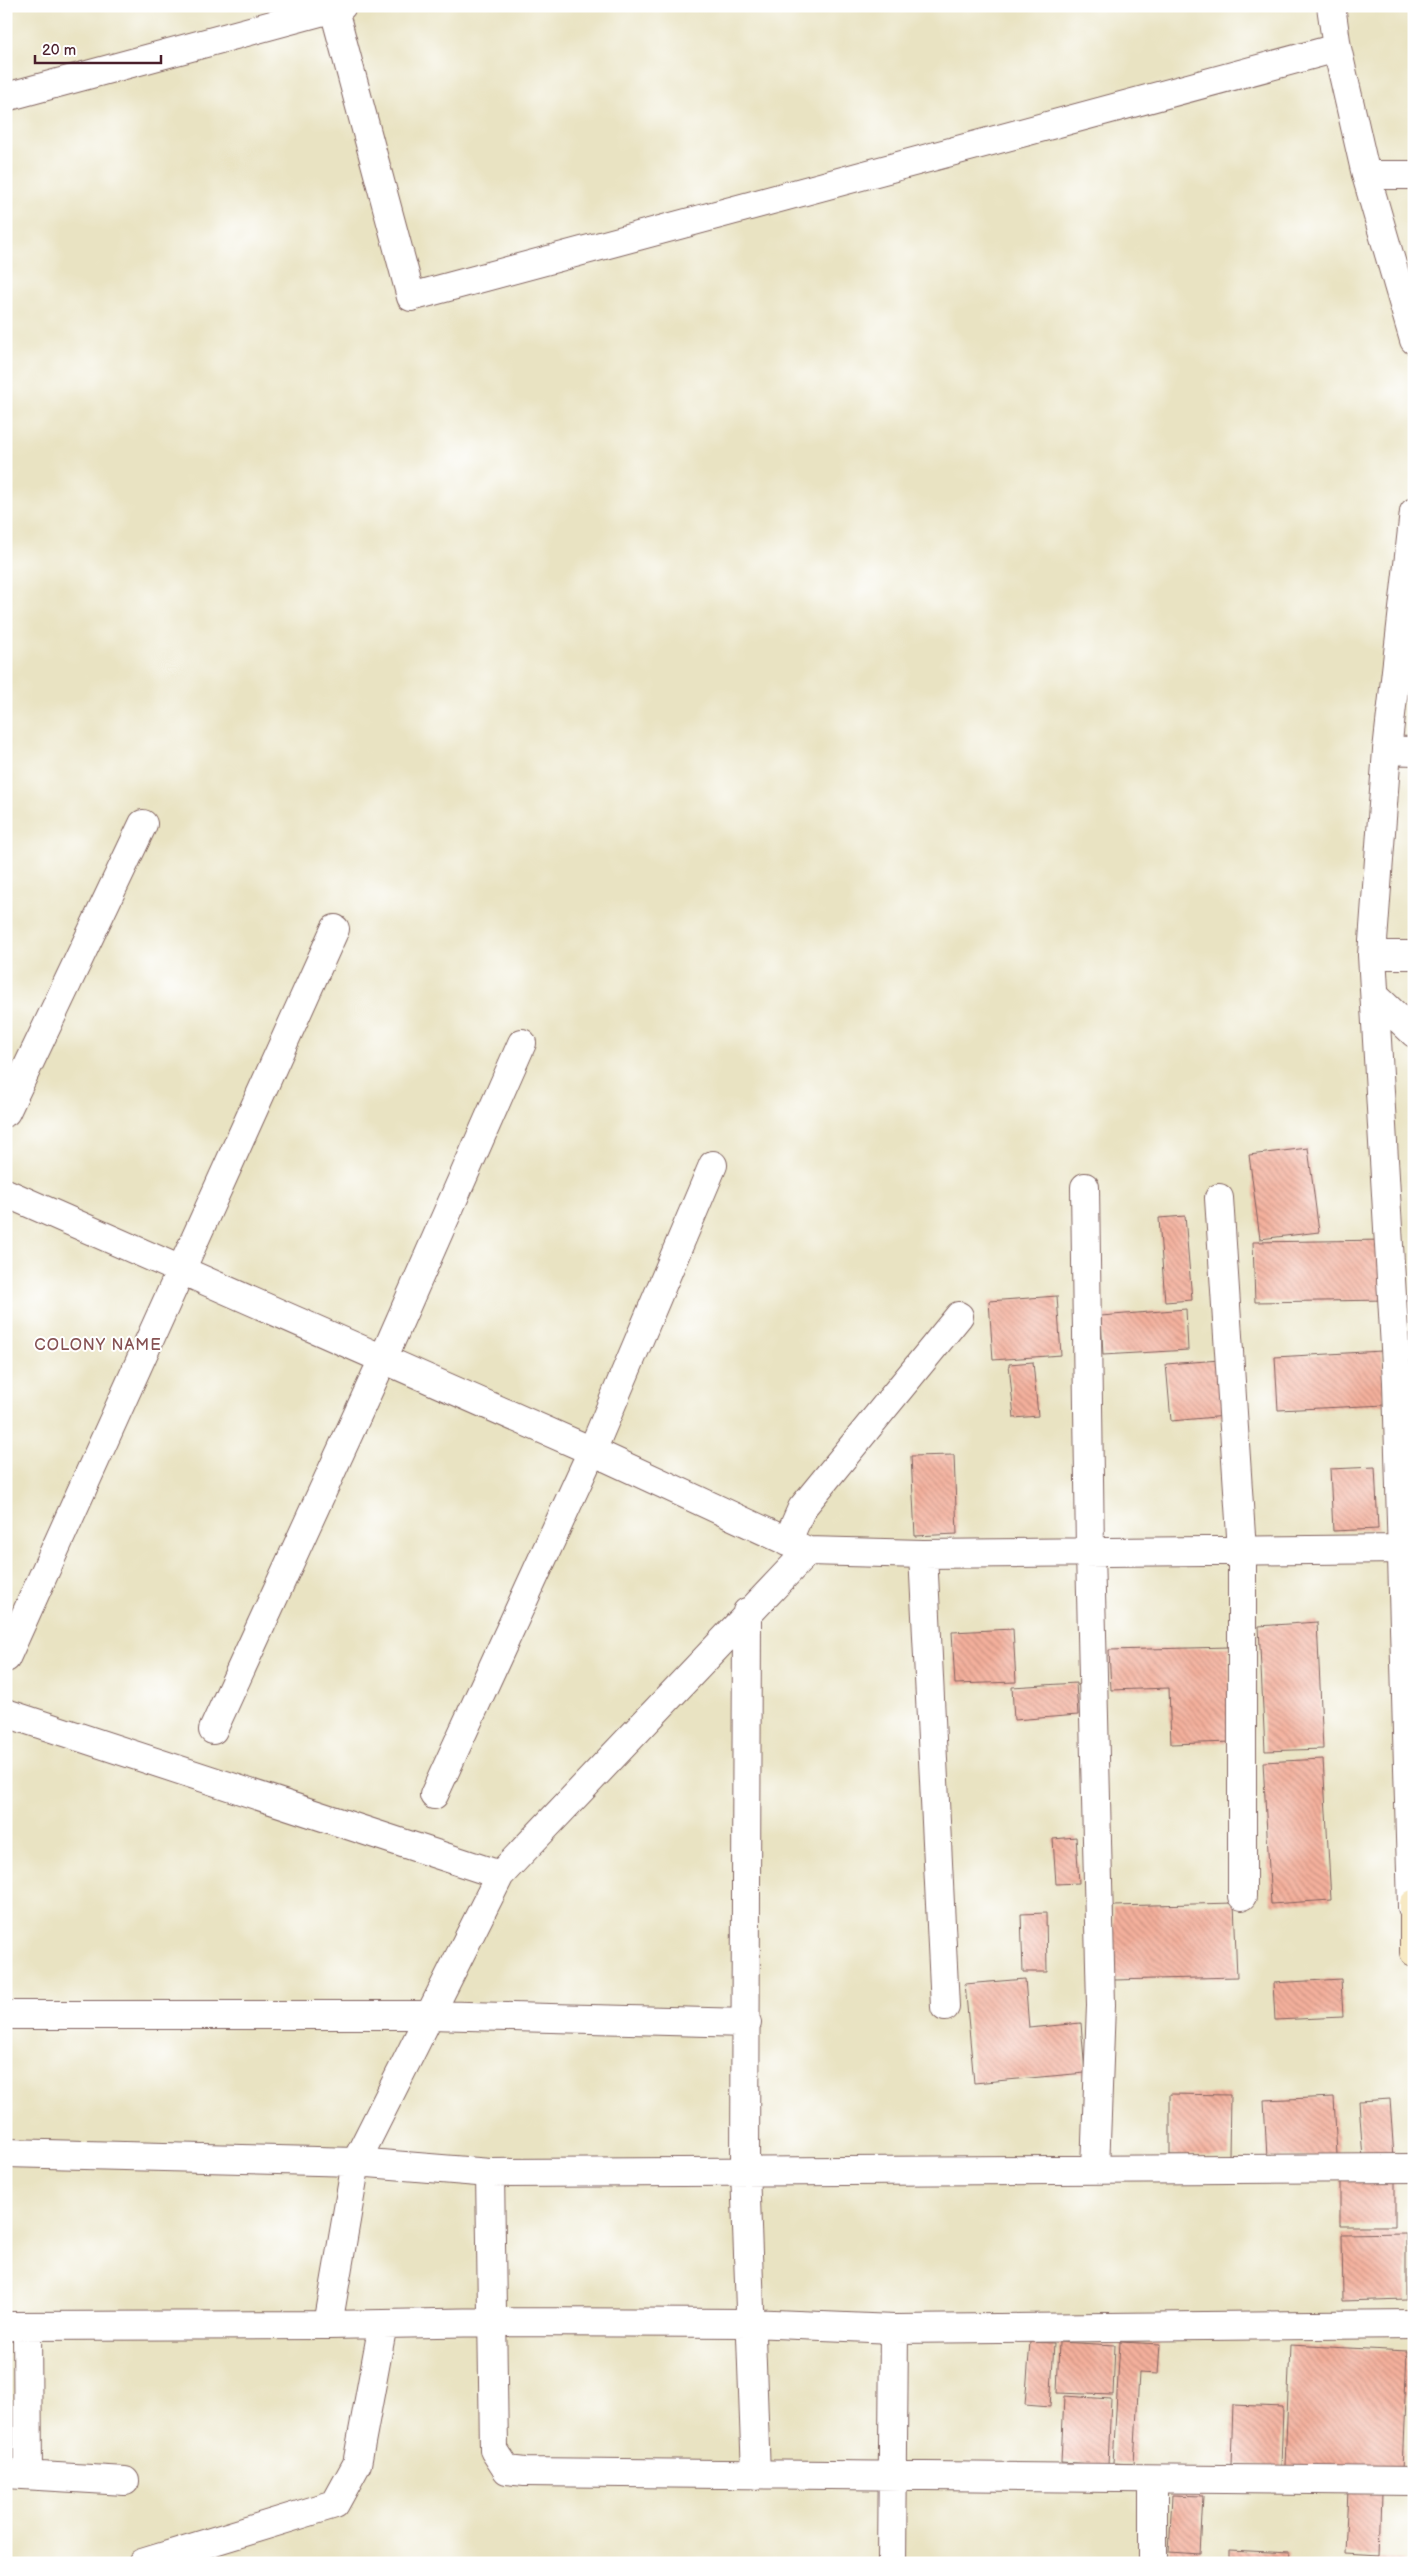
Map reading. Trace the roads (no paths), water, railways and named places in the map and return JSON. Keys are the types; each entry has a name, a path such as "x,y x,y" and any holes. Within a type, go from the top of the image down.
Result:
{"street":[{"path":"1331,6 1337,48 1366,175 1414,340"},
{"path":"6,97 336,7 411,297 1337,48"},
{"path":"1366,175 1414,175"},
{"path":"1414,512 1387,750 1372,955 1406,1381 1402,1550 1414,1952"},
{"path":"1387,750 1414,751"},
{"path":"6,1112 144,824"},
{"path":"6,1658 335,929"},
{"path":"1372,955 1414,955"},
{"path":"1375,996 1414,1033"},
{"path":"213,1730 383,1359 522,1043"},
{"path":"434,1795 592,1451 713,1165"},
{"path":"1085,1186 1090,1552 1100,2005 1096,2169"},
{"path":"6,1193 592,1451 798,1547 924,1554 1402,1550"},
{"path":"1219,1198 1242,1551 1242,1896"},
{"path":"328,2325 356,2162 500,1875 748,1612 798,1547 802,1508 959,1316"},
{"path":"924,1554 945,2007"},
{"path":"748,1612 746,2171 756,2475"},
{"path":"6,1713 500,1875"},
{"path":"6,2015 430,2015 746,2023"},
{"path":"6,2153 356,2162 490,2173 1414,2168"},
{"path":"490,2173 494,2450 507,2470 525,2472 756,2475 1414,2481"},
{"path":"125,2481 17,2474 17,2326 328,2325 492,2322 752,2324 894,2329 1414,2324"},
{"path":"142,2563 335,2504 357,2464 383,2324"},
{"path":"892,2563 894,2329"},
{"path":"1153,2479 1153,2563"}],"district":[{"name":"COLONY NAME","path":"98,1344"}]}
